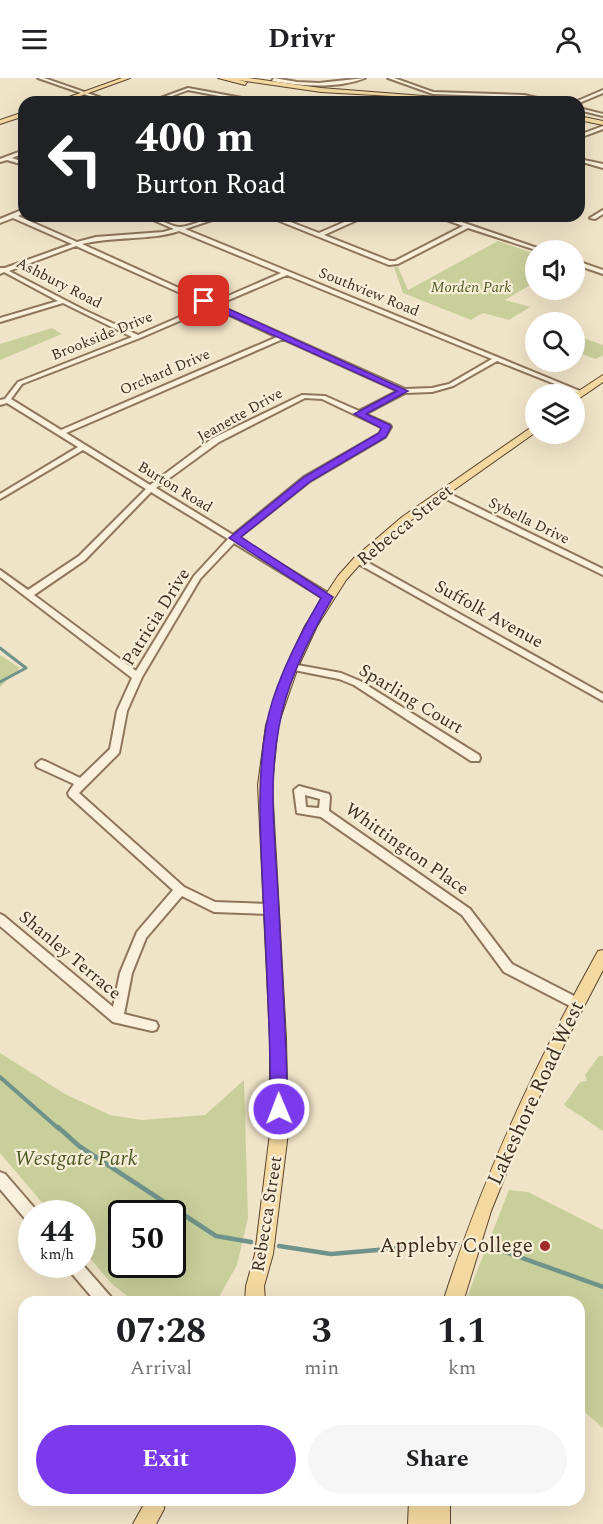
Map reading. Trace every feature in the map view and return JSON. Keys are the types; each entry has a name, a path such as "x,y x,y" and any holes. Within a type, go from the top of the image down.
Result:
{"main road":[{"path":"75,96 127,78"},
{"path":"221,78 318,92 375,96"},
{"path":"236,78 321,90 409,96"},
{"path":"0,122 18,116"},
{"path":"585,117 603,121"},
{"path":"585,391 603,378"},
{"name":"Rebecca Street","path":"255,1294 264,1254 279,1133 278,1038 265,785 272,725 292,667 311,626 328,597 358,560 406,519 525,435"},
{"name":"Lakeshore Road West","path":"455,1296 500,1161 576,1003 603,956"},
{"path":"419,1524 420,1506"},
{"path":"439,1506 439,1524"}],"street":[{"path":"40,78 92,96"},
{"path":"276,78 274,80 317,85 363,78"},
{"path":"390,78 433,93 524,96"},
{"path":"169,96 188,89 226,96"},
{"path":"585,99 603,92"},
{"path":"585,112 603,121 585,133"},
{"path":"0,161 18,153"},
{"path":"7,158 18,163"},
{"path":"585,162 603,166"},
{"path":"593,218 603,212"},
{"path":"0,221 18,214"},
{"path":"14,216 18,218"},
{"path":"28,222 404,391"},
{"name":"Southview Road","path":"162,222 496,359 551,384"},
{"path":"2,270 96,239 144,237 181,230 204,222"},
{"path":"286,222 389,263 396,263 466,226"},
{"path":"320,235 349,222"},
{"path":"455,222 525,245"},
{"path":"585,266 603,272"},
{"name":"Ashbury Road","path":"2,270 138,337"},
{"name":"Brookside Drive","path":"4,402 20,383 138,337 286,273"},
{"path":"0,320 63,301"},
{"name":"Orchard Drive","path":"59,432 282,337"},
{"path":"359,414 404,391 432,390 451,385 496,359"},
{"name":"Jeanette Drive","path":"29,594 82,558 151,488 216,440 304,396 323,397 359,414"},
{"name":"Burton Road","path":"4,402 59,432 328,597"},
{"name":"Patricia Drive","path":"81,783 115,750 122,711 137,677 196,578 234,538 307,479 382,435 387,427 359,414"},
{"path":"0,497 83,447"},
{"name":"Sybella Drive","path":"443,494 603,572"},
{"name":"Suffolk Avenue","path":"358,560 603,698"},
{"path":"0,573 137,677"},
{"name":"Sparling Court","path":"292,667 341,676 357,683 475,758"},
{"path":"40,764 81,783 73,793 180,890 214,907 270,909"},
{"name":"Whittington Place","path":"324,813 466,912 508,968 576,1003"},
{"name":"Shanley Terrace","path":"117,1018 126,972 141,935 180,890"},
{"name":"Shanley Terrace","path":"0,919 117,1018 152,1026"},
{"path":"0,1179 18,1200"},
{"path":"85,1278 101,1296"}],"green space":[{"name":"Morden Park","path":"498,241 525,250 525,288 505,300 530,307 509,320 483,313 471,320 403,293 394,267 398,267 408,290"},
{"path":"52,328 62,334 0,360 0,344"},
{"path":"585,339 603,345 603,355 596,359 585,355"},
{"path":"0,655 20,668 0,687"},
{"name":"Westgate Park","path":"0,1053 65,1094 110,1115 142,1120 205,1115 244,1080 248,1218 237,1265 219,1296 127,1296 111,1283 96,1265 96,1200 40,1200 0,1153"},
{"path":"599,1056 603,1056 603,1131 564,1105 580,1082 587,1081 585,1075"},
{"path":"509,1190 528,1192 603,1230 603,1428 585,1412 585,1296 467,1296"}],"waterway":[{"path":"0,648 26,668 0,682"},
{"path":"0,1077 59,1129"},
{"path":"58,1127 79,1146 216,1236 251,1242"},
{"path":"478,1242 603,1287"},
{"path":"279,1246 331,1254 458,1243"}],"place":[{"name":"Appleby College","path":"545,1246"}],"route":[{"path":"204,301 404,391 359,414 387,427 382,435 307,479 234,538 328,597 311,626 292,667 272,725 265,785 278,1038 279,1109"}]}
